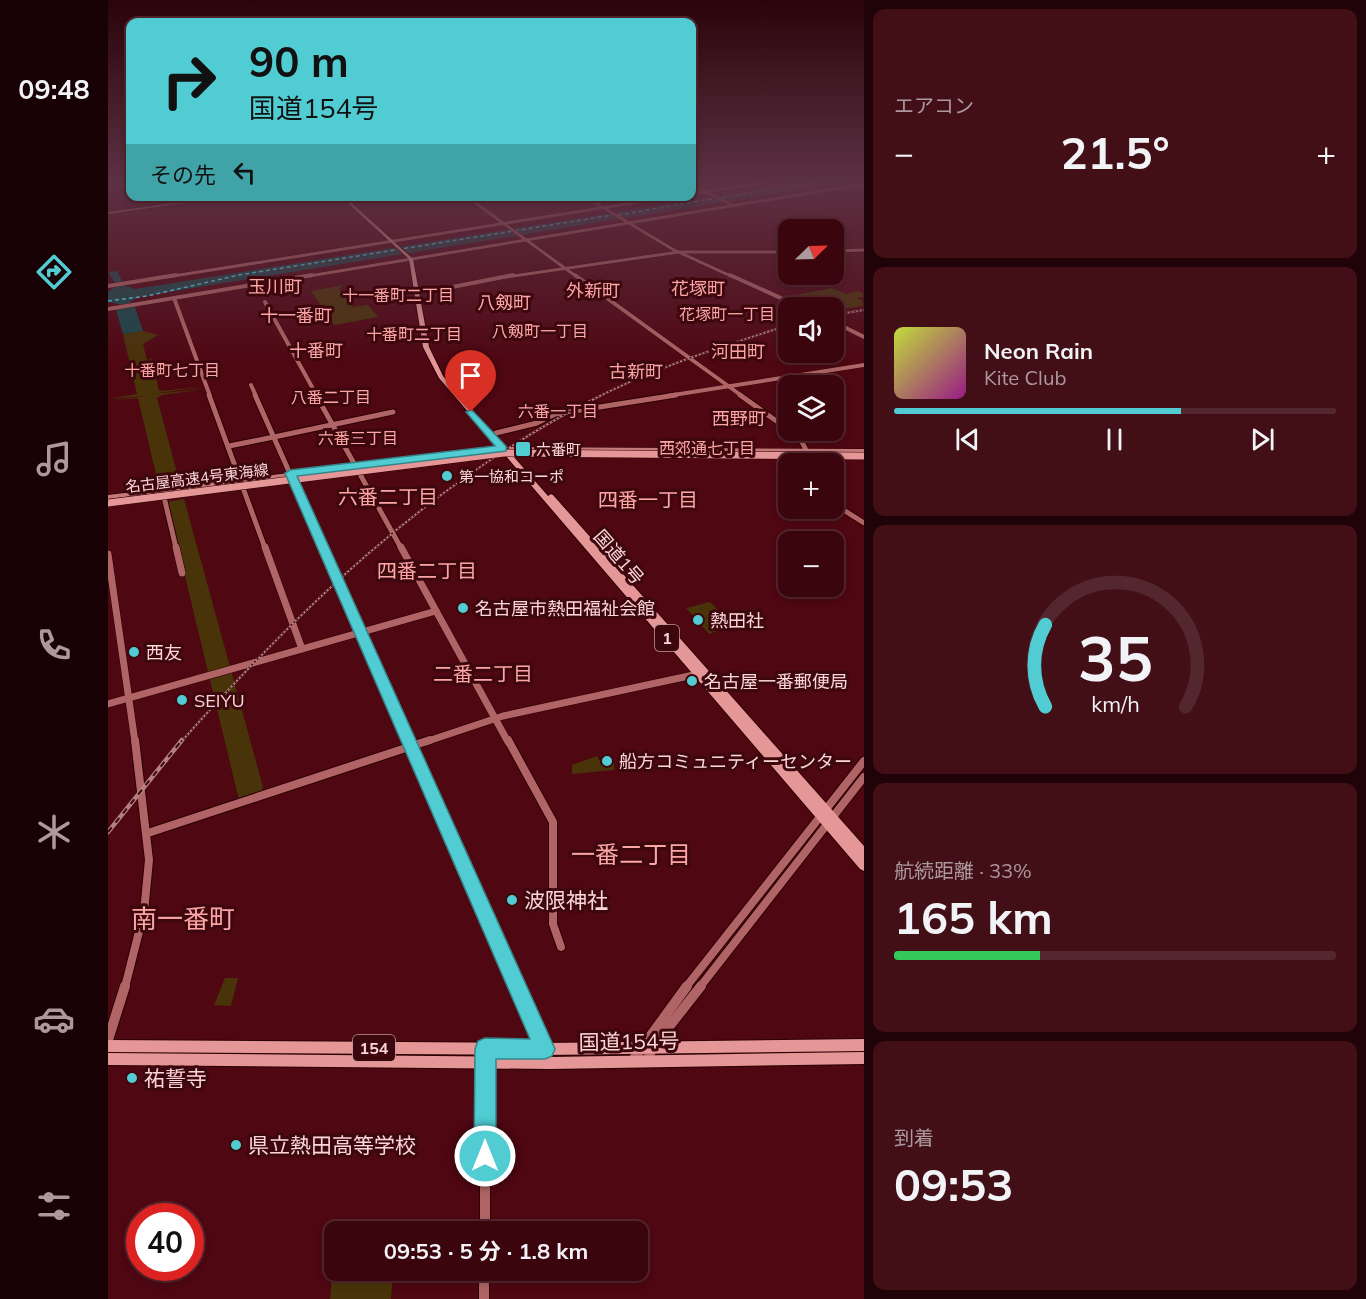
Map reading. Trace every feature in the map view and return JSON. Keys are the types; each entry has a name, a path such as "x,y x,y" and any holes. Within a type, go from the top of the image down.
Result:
{"highway":[{"path":"397,243 410,256"},
{"name":"国道1号","path":"410,256 431,346 439,363 508,451 698,674 826,817 864,854"},
{"name":"国道1号","path":"418,291 426,347 434,364 454,392 826,817 864,867"},
{"path":"693,449 864,454"},
{"name":"名古屋高速4号東海線","path":"108,501 505,450 864,454"},
{"path":"587,453 635,451 774,455"},
{"name":"名古屋高速4号東海線","path":"108,501 190,493 504,453 864,454"},
{"path":"190,493 428,460 459,459"},
{"path":"108,501 198,485"},
{"name":"国道154号","path":"108,1059 486,1055 545,1049 864,1045"},
{"name":"国道154号","path":"108,1046 486,1055 550,1063 864,1058"}],"main road":[{"path":"108,501 244,487 355,465 508,451 693,449 808,453"},
{"path":"108,501 198,485 241,480 360,473 508,451 778,453"},
{"path":"844,454 864,454"}],"street":[{"path":"110,286 397,243"},
{"path":"108,309 410,256 509,243"},
{"path":"532,243 778,422"},
{"path":"664,243 779,297"},
{"path":"844,250 864,250"},
{"path":"418,291 565,266 680,252 778,252"},
{"path":"174,298 302,649"},
{"path":"265,302 553,822 553,924 561,947"},
{"path":"844,327 864,337"},
{"path":"496,433 537,423 555,414 864,365"},
{"path":"251,385 550,1063"},
{"path":"229,446 393,412"},
{"path":"802,441 808,453"},
{"path":"164,497 182,573"},
{"path":"844,510 864,523"},
{"path":"108,554 148,833 150,870 144,914 108,1040"},
{"path":"108,704 436,610"},
{"path":"148,833 495,718 698,674"},
{"path":"633,1060 647,1048 826,817 864,761"},
{"path":"826,817 864,777"},
{"path":"647,1048 647,1060"},
{"path":"485,1221 486,1055"},
{"path":"484,1281 484,1299"}],"shaded area":[{"path":"344,285 339,289 352,307 368,305 378,317 334,325 311,291"},
{"path":"832,288 846,294 858,291 863,293 863,297 857,298 863,301 863,306 844,309 844,297 800,297 795,295"},
{"path":"143,331 158,335 143,344 147,360 152,359 159,391 205,387 150,394 206,389 162,395 157,398 180,484 159,487 138,398 108,401 146,396 108,399 137,394 123,334"},
{"path":"184,499 263,787 261,793 239,800 167,502"},
{"path":"710,602 733,625 709,634 700,624 703,621 695,618 686,608"},
{"path":"597,756 603,767 614,763 614,770 572,774 572,765"},
{"path":"225,978 238,978 231,1006 214,1005"},
{"path":"332,1281 392,1281 391,1299 330,1299"}],"water":[{"path":"426,243 473,243 138,297 126,305 135,307 143,331 123,334 116,310 123,305 108,302 108,292 117,286 108,272 117,271 124,285 135,289"}],"ferry route":[{"path":"108,301 147,296 239,275 441,243"}],"railway":[{"path":"844,313 864,310"},
{"path":"181,742 319,598 368,554 472,472 528,436 610,391 686,360 778,329"},
{"path":"108,832 182,740"}],"place":[{"name":"六番町","path":"523,449"},
{"name":"第一協和コーポ","path":"447,476"},
{"name":"名古屋市熱田福祉会館","path":"463,608"},
{"name":"熱田社","path":"698,620"},
{"name":"西友","path":"134,652"},
{"name":"名古屋一番郵便局","path":"692,681"},
{"name":"SEIYU","path":"182,700"},
{"name":"船方コミュニティーセンター","path":"607,761"},
{"name":"波限神社","path":"512,900"},
{"name":"祐誓寺","path":"132,1078"},
{"name":"県立熱田高等学校","path":"236,1145"}],"district":[{"name":"玉川町","path":"275,286"},
{"name":"花塚町","path":"698,288"},
{"name":"外新町","path":"593,290"},
{"name":"十一番町二丁目","path":"398,295"},
{"name":"八剱町","path":"504,302"},
{"name":"花塚町一丁目","path":"727,314"},
{"name":"十一番町","path":"296,315"},
{"name":"八剱町一丁目","path":"540,331"},
{"name":"十番町二丁目","path":"414,334"},
{"name":"十番町","path":"316,350"},
{"name":"河田町","path":"738,351"},
{"name":"十番町七丁目","path":"172,370"},
{"name":"古新町","path":"636,371"},
{"name":"八番二丁目","path":"331,397"},
{"name":"六番一丁目","path":"558,411"},
{"name":"西野町","path":"739,418"},
{"name":"六番三丁目","path":"358,438"},
{"name":"西郊通七丁目","path":"707,448"},
{"name":"六番二丁目","path":"388,496"},
{"name":"四番一丁目","path":"648,499"},
{"name":"四番二丁目","path":"427,570"},
{"name":"二番二丁目","path":"483,673"},
{"name":"一番二丁目","path":"631,854"},
{"name":"南一番町","path":"183,918"}],"route":[{"path":"471,412 502,449 290,473 545,1049 485,1049 485,1156"}]}
